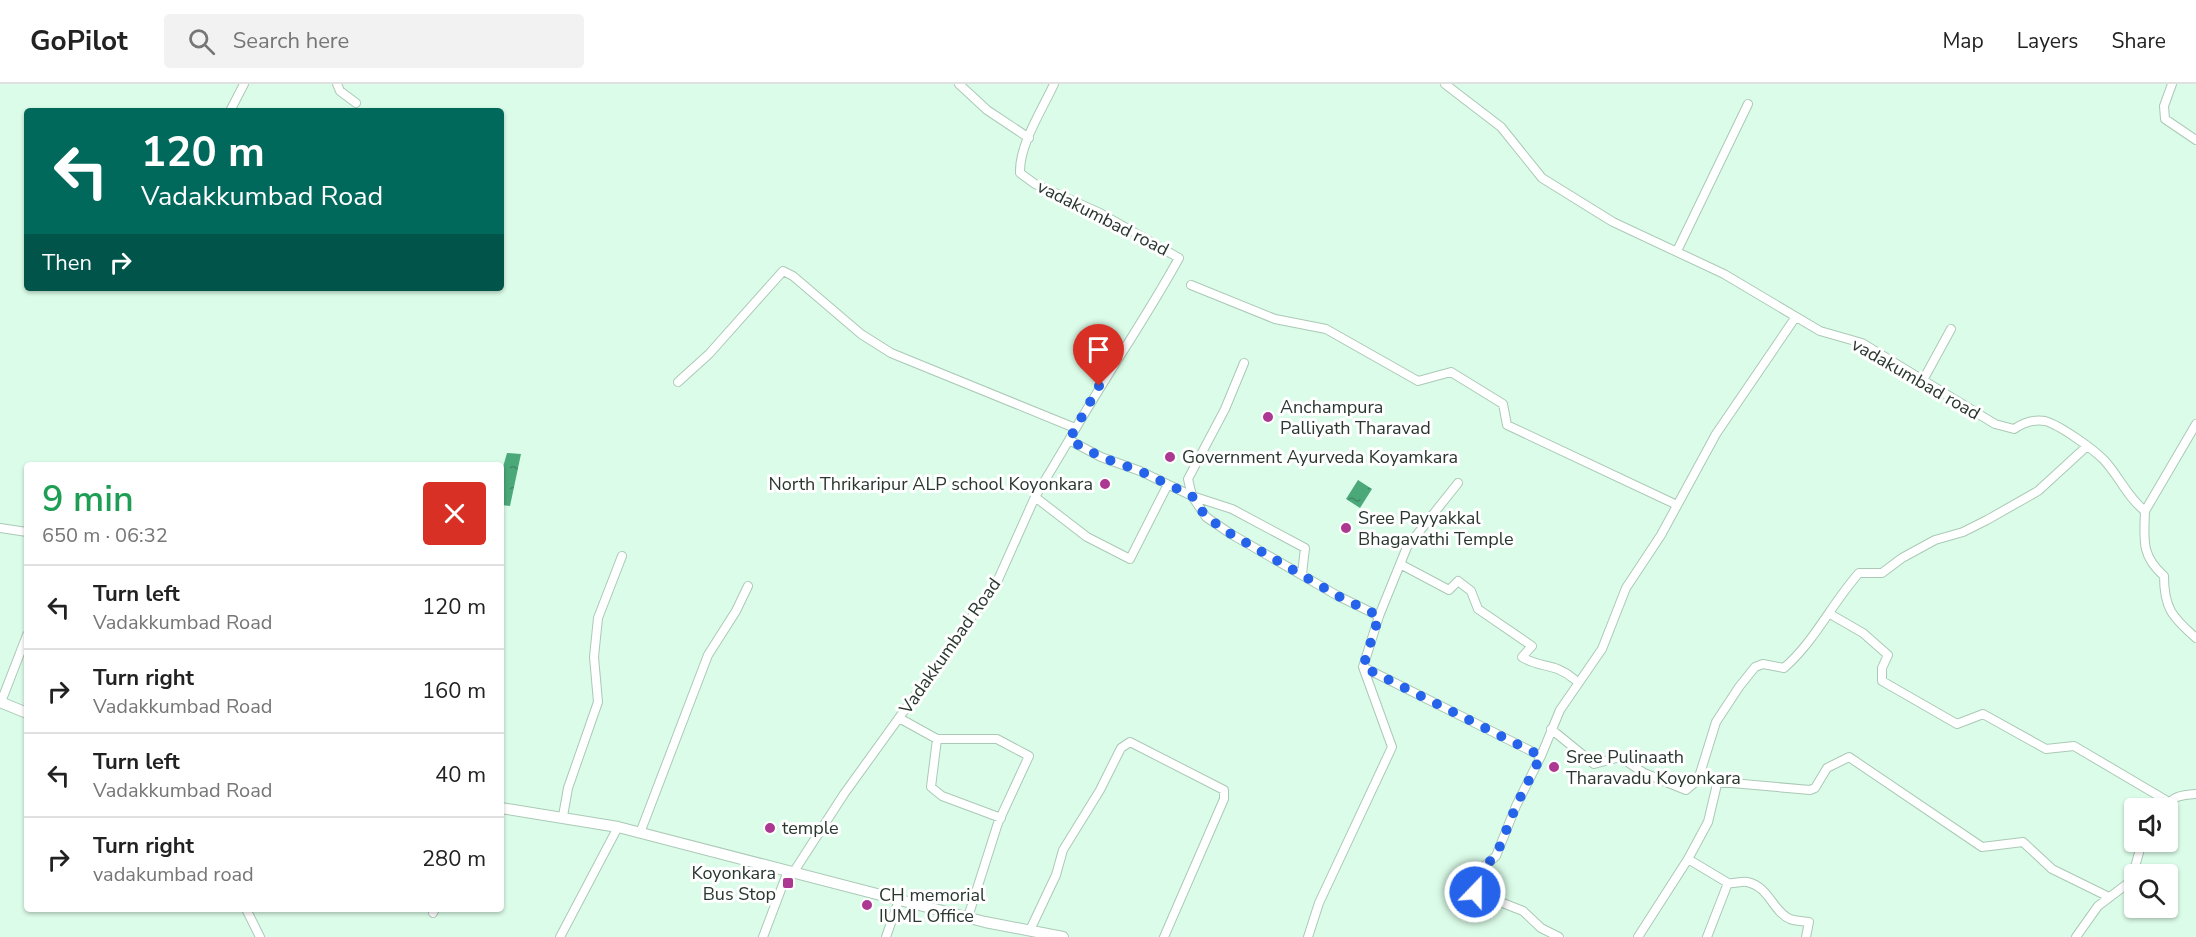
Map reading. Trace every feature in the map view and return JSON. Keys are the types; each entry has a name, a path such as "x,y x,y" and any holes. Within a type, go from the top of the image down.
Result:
{"main road":[{"path":"1,702 24,711"},
{"path":"504,808 563,816 618,827 899,900 1063,937"}],"street":[{"path":"232,108 244,84"},
{"path":"337,84 340,91 356,103"},
{"path":"959,84 987,110 1029,138"},
{"name":"vadakumbad road","path":"1054,84 1029,138 1020,164 1023,177 1100,213 1179,258 1146,318 1099,386 1069,440"},
{"name":"vadakumbad road","path":"1445,84 1501,127 1542,178 1613,222 1724,274 1820,331 1862,343 1922,382 1995,424 2014,429 2032,421 2046,421 2103,460 2136,504 2145,511"},
{"path":"2172,84 2164,106 2165,119 2196,140"},
{"path":"1677,251 1748,104"},
{"path":"678,382 708,354 783,271 793,276 861,334 891,353 1076,428"},
{"path":"1191,285 1275,319 1326,329 1418,381 1451,372 1503,404 1507,425 1677,505"},
{"path":"1559,937 1541,928 1522,911 1475,892 1480,870 1496,856 1551,729 1571,691 1602,649 1626,588 1661,535 1716,434 1795,318"},
{"path":"1922,382 1951,329"},
{"path":"1244,363 1225,409 1188,479 1192,496 1206,517 1338,596 1379,616"},
{"path":"2196,424 2145,511 2145,552 2149,561 2164,576 2164,598 2169,611 2196,638"},
{"path":"1069,440 1101,457 1140,471 1167,486 1232,509 1305,548 1302,574"},
{"name":"Vadakkumbad Road","path":"763,937 791,872 844,794 997,582 1035,497 1069,440"},
{"path":"1551,729 1594,764 1620,757 1644,773 1686,790 1698,780 1716,722 1755,667 1763,664 1784,668 1830,614 1842,592 1860,573 1882,573 1902,558 1935,540 1963,532 1988,520 2038,491 2086,447"},
{"path":"1308,937 1319,903 1392,747 1363,667 1379,616 1407,547 1458,483"},
{"path":"1035,497 1088,537 1130,559 1167,486"},
{"path":"0,528 24,532"},
{"path":"563,816 568,788 598,702 594,657 598,618 622,556"},
{"path":"1400,564 1449,590 1458,581 1471,591 1478,609 1532,646 1522,657 1529,661 1561,668 1574,679"},
{"path":"640,833 708,655 736,610 747,586"},
{"path":"1830,614 1863,633 1888,655 1882,668 1882,681 1957,724 1983,714 2046,748 2074,746 2155,798"},
{"path":"1,702 24,643"},
{"path":"1363,667 1541,756"},
{"path":"899,718 937,739 997,739 1029,756 1001,818 968,917"},
{"path":"937,739 931,787 942,796 1001,818"},
{"path":"1030,930 1056,875 1063,850 1100,790 1121,748 1130,742 1224,790 1224,799 1164,937"},
{"path":"1698,780 1810,790 1815,788 1827,768 1850,757 1982,847 2023,842 2052,869 2109,897"},
{"path":"1638,937 1688,859 1708,822 1718,780"},
{"path":"2176,798 2182,794 2196,794"},
{"path":"560,937 618,827"},
{"path":"2076,937 2098,906 2131,881 2139,852"},
{"path":"1688,859 1728,883 1750,884 1766,892 1773,899 1775,908 1789,918 1809,922 1806,937"},
{"path":"1707,937 1728,883"},
{"path":"886,937 899,900"},
{"path":"248,912 260,937"}],"water":[{"path":"507,453 521,454 510,506 504,505 504,464"},
{"path":"1358,480 1372,489 1360,508 1346,499"}],"place":[{"name":"Anchampura Palliyath Tharavad","path":"1268,417"},
{"name":"Government Ayurveda Koyamkara","path":"1170,457"},
{"name":"North Thrikaripur ALP school Koyonkara","path":"1105,484"},
{"name":"Sree Payyakkal Bhagavathi Temple","path":"1346,528"},
{"name":"Sree Pulinaath Tharavadu Koyonkara","path":"1554,767"},
{"name":"temple","path":"770,828"},
{"name":"Koyonkara Bus Stop","path":"788,883"},
{"name":"CH memorial IUML Office","path":"867,905"}],"route":[{"path":"1099,386 1069,440 1101,457 1140,471 1167,486 1192,496 1206,517 1231,534 1338,596 1379,616 1363,667 1541,756 1516,806 1506,838 1496,856 1480,870 1475,892"}]}
